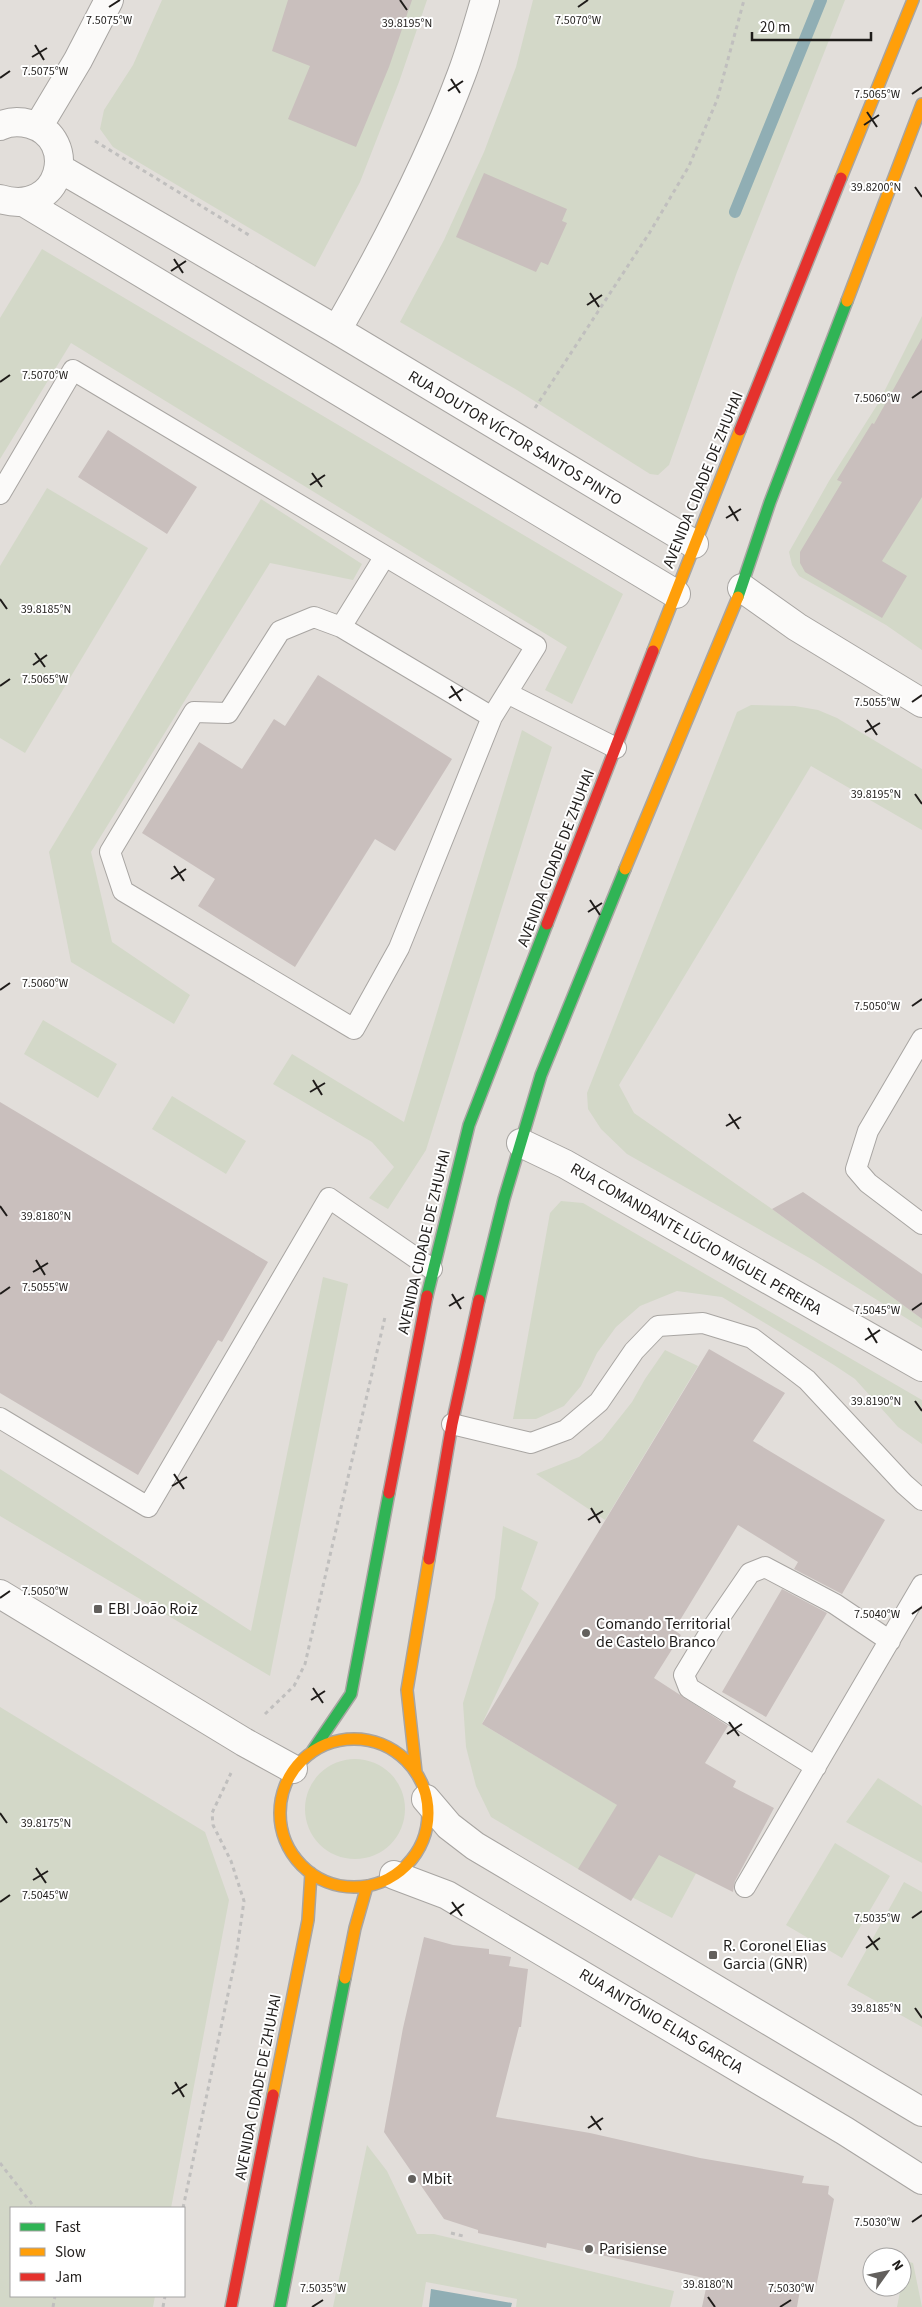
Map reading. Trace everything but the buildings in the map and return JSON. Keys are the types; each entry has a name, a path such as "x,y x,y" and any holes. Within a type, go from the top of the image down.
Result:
{"main road":[{"name":"AVENIDA CIDADE DE ZHUHAI","path":"313,1750 351,1694 432,1269 469,1125 694,544 914,0"},
{"path":"416,1772 407,1690 452,1424 486,1266 521,1143 542,1075 703,679 742,588 770,502 922,104"},
{"path":"358,1738 380,1743 400,1755 416,1772 423,1785 427,1821 422,1842 410,1861 394,1875 367,1886 348,1886 328,1882 311,1873 295,1857 284,1836 280,1814 283,1790 293,1769 313,1750 335,1740 358,1738"},
{"name":"AVENIDA CIDADE DE ZHUHAI","path":"231,2307 308,1920 311,1873"},
{"path":"280,2307 353,1938 367,1886"}],"street":[{"path":"38,127 78,60 108,0"},
{"path":"337,330 375,263 414,186 462,73 485,0"},
{"path":"0,126 21,121 38,127 46,132 54,143 59,155 59,168 55,180 48,191 37,199 12,201"},
{"name":"RUA DOUTOR VÍCTOR SANTOS PINTO","path":"59,168 337,330 694,544"},
{"path":"12,201 676,594"},
{"path":"742,588 797,627 922,704"},
{"name":"RUA COMANDANTE LÚCIO MIGUEL PEREIRA","path":"521,1143 574,1169 922,1367"},
{"path":"0,1594 244,1742 293,1769"},
{"path":"426,1799 449,1826 475,1846 922,2112"},
{"name":"RUA ANTÓNIO ELIAS GARCIA","path":"394,1875 448,1895 836,2126 922,2180"}],"lane":[{"path":"0,494 73,370 536,646 492,717 398,948 354,1029 123,891 110,852 194,712 228,713 280,631 314,616 341,627 492,717"},
{"path":"341,627 386,556"},
{"path":"507,693 616,748"},
{"path":"922,1038 868,1131 856,1169 868,1182 922,1224"},
{"path":"0,1418 148,1507 328,1198 432,1269"},
{"path":"452,1424 531,1443 566,1430 599,1402 634,1352 658,1326 703,1323 752,1338 807,1380 904,1484 922,1500"},
{"path":"816,1766 689,1688 684,1675 713,1627 750,1573 765,1567 834,1604 890,1641"},
{"path":"745,1887 922,1585"}],"path":[{"path":"534,410 650,232 689,166 717,100 744,0"},
{"path":"95,141 260,242"},
{"path":"184,2207 236,1956 244,1901 231,1861 213,1824 212,1813 228,1780"},
{"path":"0,2162 34,2207"},
{"path":"451,2233 463,2236"}],"green space":[{"path":"162,0 427,0 399,82 360,182 315,267 113,147 100,129 104,110 133,65"},
{"path":"533,0 845,0 737,272 669,465 658,475 650,474 517,390 400,322 444,240 484,152 516,67"},
{"path":"42,249 623,594 572,704 545,690 567,647 71,343 0,459 0,318"},
{"path":"922,316 922,650 886,625 799,576 792,565 789,552 829,481 879,402"},
{"path":"47,488 148,548 25,753 0,738 0,566"},
{"path":"261,499 362,564 353,580 270,563 91,852 112,942 190,995 174,1024 71,962 49,852"},
{"path":"751,705 795,706 818,710 837,718 922,769 922,830 811,766 619,1085 634,1113 772,1209 922,1319 922,1328 813,1260 627,1154 601,1129 588,1109 587,1093 737,712"},
{"path":"522,730 552,747 426,1150 388,1209 369,1198 394,1167 372,1142 273,1084 292,1054 404,1122"},
{"path":"43,1020 117,1064 98,1098 24,1054"},
{"path":"172,1096 246,1141 226,1174 152,1129"},
{"path":"561,1201 583,1203 922,1400 922,1444 898,1427 855,1379 834,1365 722,1297 677,1291 640,1306 616,1327 597,1353 581,1386 564,1406 536,1419 513,1419 550,1213"},
{"path":"323,1277 348,1284 270,1676 0,1516 0,1469 251,1631"},
{"path":"665,1350 698,1366 605,1520 536,1474 579,1457 602,1440 632,1402"},
{"path":"503,1526 538,1542 521,1589 539,1603 482,1724 695,1851 701,1864 672,1918 578,1869 491,1817 476,1786 466,1747 463,1703 495,1598"},
{"path":"0,1707 205,1832 229,1900 171,2207 10,2207 10,2297 155,2297 153,2307 0,2307"},
{"path":"355,1759 374,1763 391,1773 401,1790 405,1809 401,1828 391,1845 374,1855 355,1859 336,1855 319,1845 309,1828 305,1809 309,1790 319,1773 336,1763"},
{"path":"878,1778 922,1806 922,1863 846,1822"},
{"path":"835,1843 890,1876 842,1958 786,1925"},
{"path":"904,1882 922,1892 922,2027 847,1985"},
{"path":"367,2145 387,2171 417,2234 434,2234 674,2291 670,2307 516,2307 517,2299 426,2282 422,2307 333,2307"},
{"path":"913,2263 922,2307 897,2307 899,2297 912,2297"}],"water":[{"path":"431,2289 512,2303 511,2307 429,2307"}],"waterway":[{"path":"735,212 821,0"}],"traffic: fast":[{"path":"738,597 770,502 847,301"},
{"path":"479,1300 504,1199 541,1075 625,869"},
{"path":"427,1296 469,1125 547,924"},
{"path":"313,1750 351,1694 389,1493"},
{"path":"280,2307 345,1978"}],"traffic: slow":[{"path":"841,178 913,0"},
{"path":"847,301 922,104"},
{"path":"653,651 740,430"},
{"path":"625,869 738,597"},
{"path":"416,1772 407,1690 429,1559"},
{"path":"354,1739 382,1745 406,1761 422,1785 428,1813 422,1841 406,1865 382,1881 354,1887 326,1881 302,1865 286,1841 280,1813 286,1785 302,1761 326,1745 354,1739"},
{"path":"273,2095 308,1920 311,1873"},
{"path":"345,1978 355,1928 367,1886"}],"traffic: jam":[{"path":"740,430 841,178"},
{"path":"547,924 653,651"},
{"path":"389,1493 427,1296"},
{"path":"429,1559 452,1424 479,1300"},
{"path":"231,2307 273,2095"}],"place":[{"name":"EBI João Roiz","path":"98,1609"},
{"name":"Comando Territorial de Castelo Branco","path":"586,1633"},
{"name":"R. Coronel Elias Garcia (GNR)","path":"713,1955"},
{"name":"Mbit","path":"412,2179"},
{"name":"Parisiense","path":"589,2249"}]}
